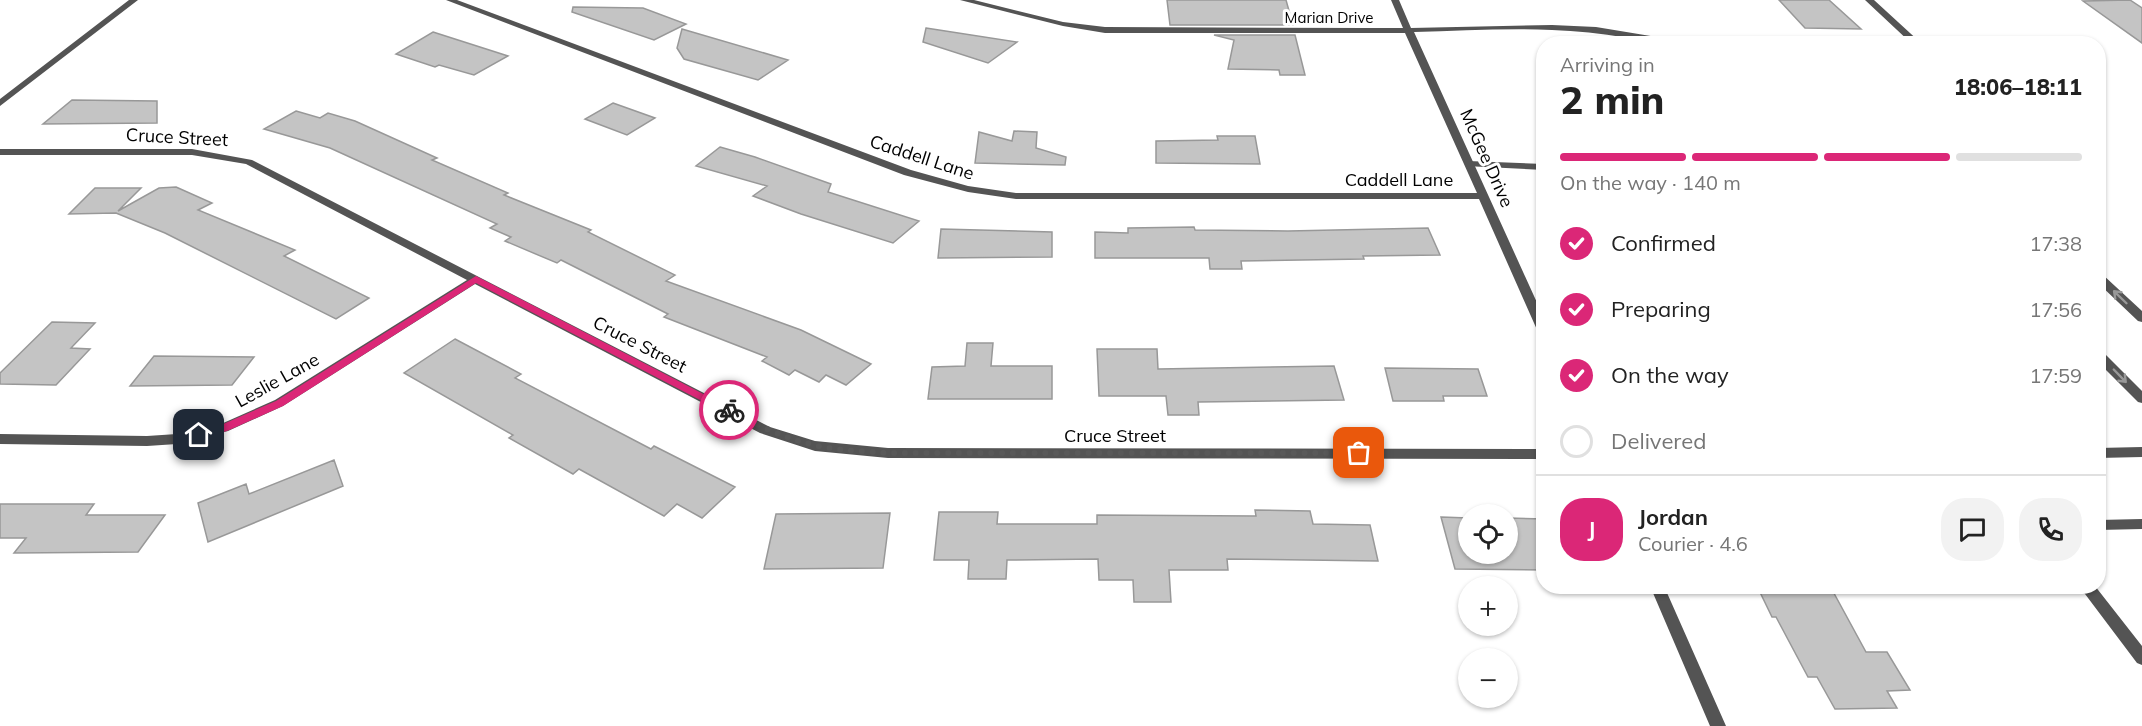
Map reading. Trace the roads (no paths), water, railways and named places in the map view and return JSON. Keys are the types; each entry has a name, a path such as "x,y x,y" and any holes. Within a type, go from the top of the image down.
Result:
{"street":[{"path":"0,103 134,0"},
{"name":"Caddell Lane","path":"450,0 881,163 945,186 970,192 1026,196 1483,196"},
{"name":"Marian Drive","path":"964,0 1063,24 1105,30 1575,28 1635,36"},
{"name":"McGee Drive","path":"1395,0 1536,314"},
{"path":"1869,0 1909,36"},
{"name":"Cruce Street","path":"0,152 192,152 233,158 266,170 765,429 815,446 888,453 1536,454"},
{"path":"1468,164 1536,167"},
{"name":"Leslie Lane","path":"0,439 147,441 177,439 224,428 279,403 476,279"},
{"path":"2106,284 2142,318"},
{"path":"2106,362 2142,399"},
{"path":"2106,453 2142,452"},
{"path":"2106,525 2142,524"},
{"path":"1660,594 1718,726"},
{"path":"2092,594 2142,658"}]}
